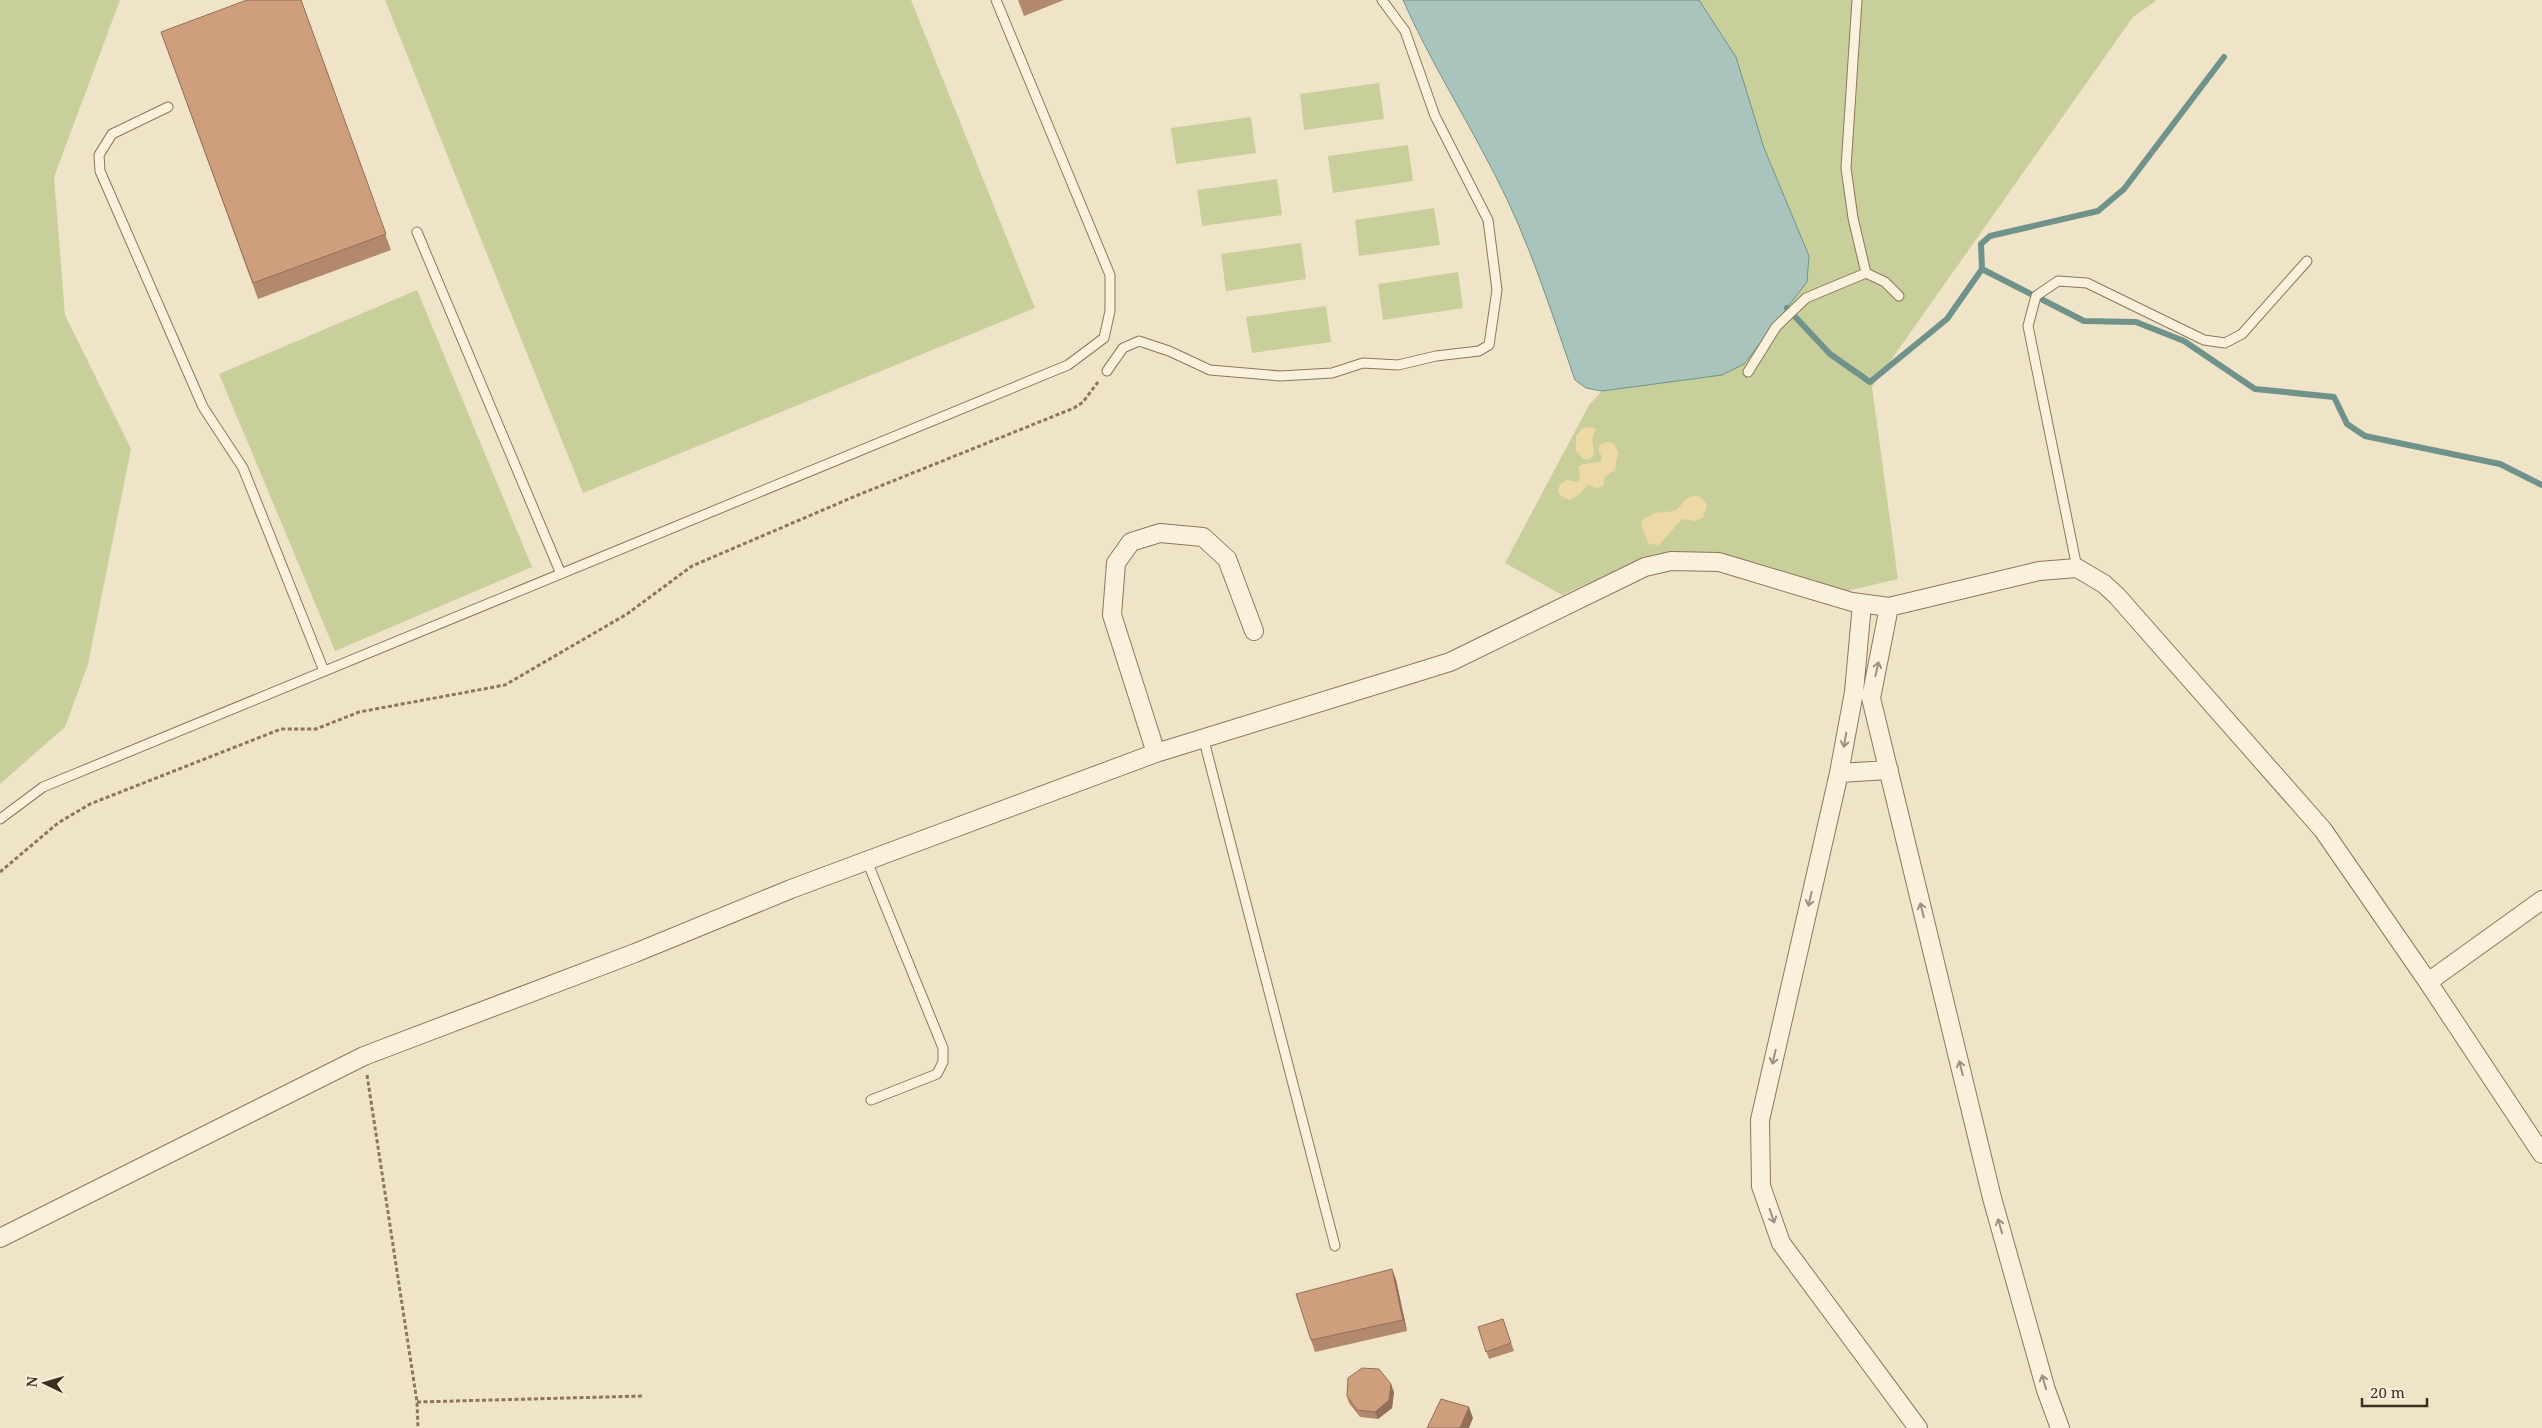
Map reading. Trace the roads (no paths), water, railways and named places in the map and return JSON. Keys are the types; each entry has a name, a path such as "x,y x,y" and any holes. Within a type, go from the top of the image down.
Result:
{"street":[{"path":"1156,753 1112,615 1116,563 1131,542 1160,533 1203,537 1227,560 1254,631"},
{"path":"0,1238 364,1056 635,953 868,861 1156,753 1450,662 1645,567 1670,561 1719,562 1862,604 1889,607 2039,571 2077,568 2104,584 2117,596 2323,830 2428,982 2542,1154"},
{"path":"1862,604 1854,692 1839,773 1760,1120 1761,1186 1781,1243 1918,1428"},
{"path":"1889,607 1871,698 1992,1198 2046,1390 2060,1428"},
{"path":"1854,692 1871,698"},
{"path":"1839,773 1888,770"},
{"path":"2428,982 2542,900"}],"lane":[{"path":"0,819 43,787 1068,365 1104,338 1110,311 1110,276 996,0"},
{"path":"1107,371 1123,348 1139,341 1169,351 1210,370 1280,376 1332,373 1363,363 1398,365 1436,356 1478,350 1489,344 1497,290 1488,220 1435,116 1405,31 1382,0"},
{"path":"1857,0 1846,168 1853,218 1866,273"},
{"path":"168,107 112,134 99,155 100,172 203,407 243,468 324,671"},
{"path":"417,232 561,574"},
{"path":"2077,568 2028,326 2036,296 2058,281 2087,283 2204,340 2225,343 2242,334 2307,261"},
{"path":"1748,372 1776,327 1806,298 1866,273 1885,282 1899,296"},
{"path":"1203,737 1335,1246"},
{"path":"868,861 942,1048 944,1062 937,1074 871,1100"}],"water":[{"path":"1403,0 1699,0 1736,57 1764,148 1809,256 1807,282 1744,364 1722,375 1602,391 1586,388 1575,380 1539,276 1507,200"}],"waterway":[{"path":"1982,269 1981,244 1990,236 2098,211 2124,189 2224,57"},
{"path":"1787,308 1830,354 1870,382 1947,319 1982,269 2084,321 2136,322 2184,341 2255,389 2334,397 2347,424 2365,436 2500,464 2542,485"}]}
